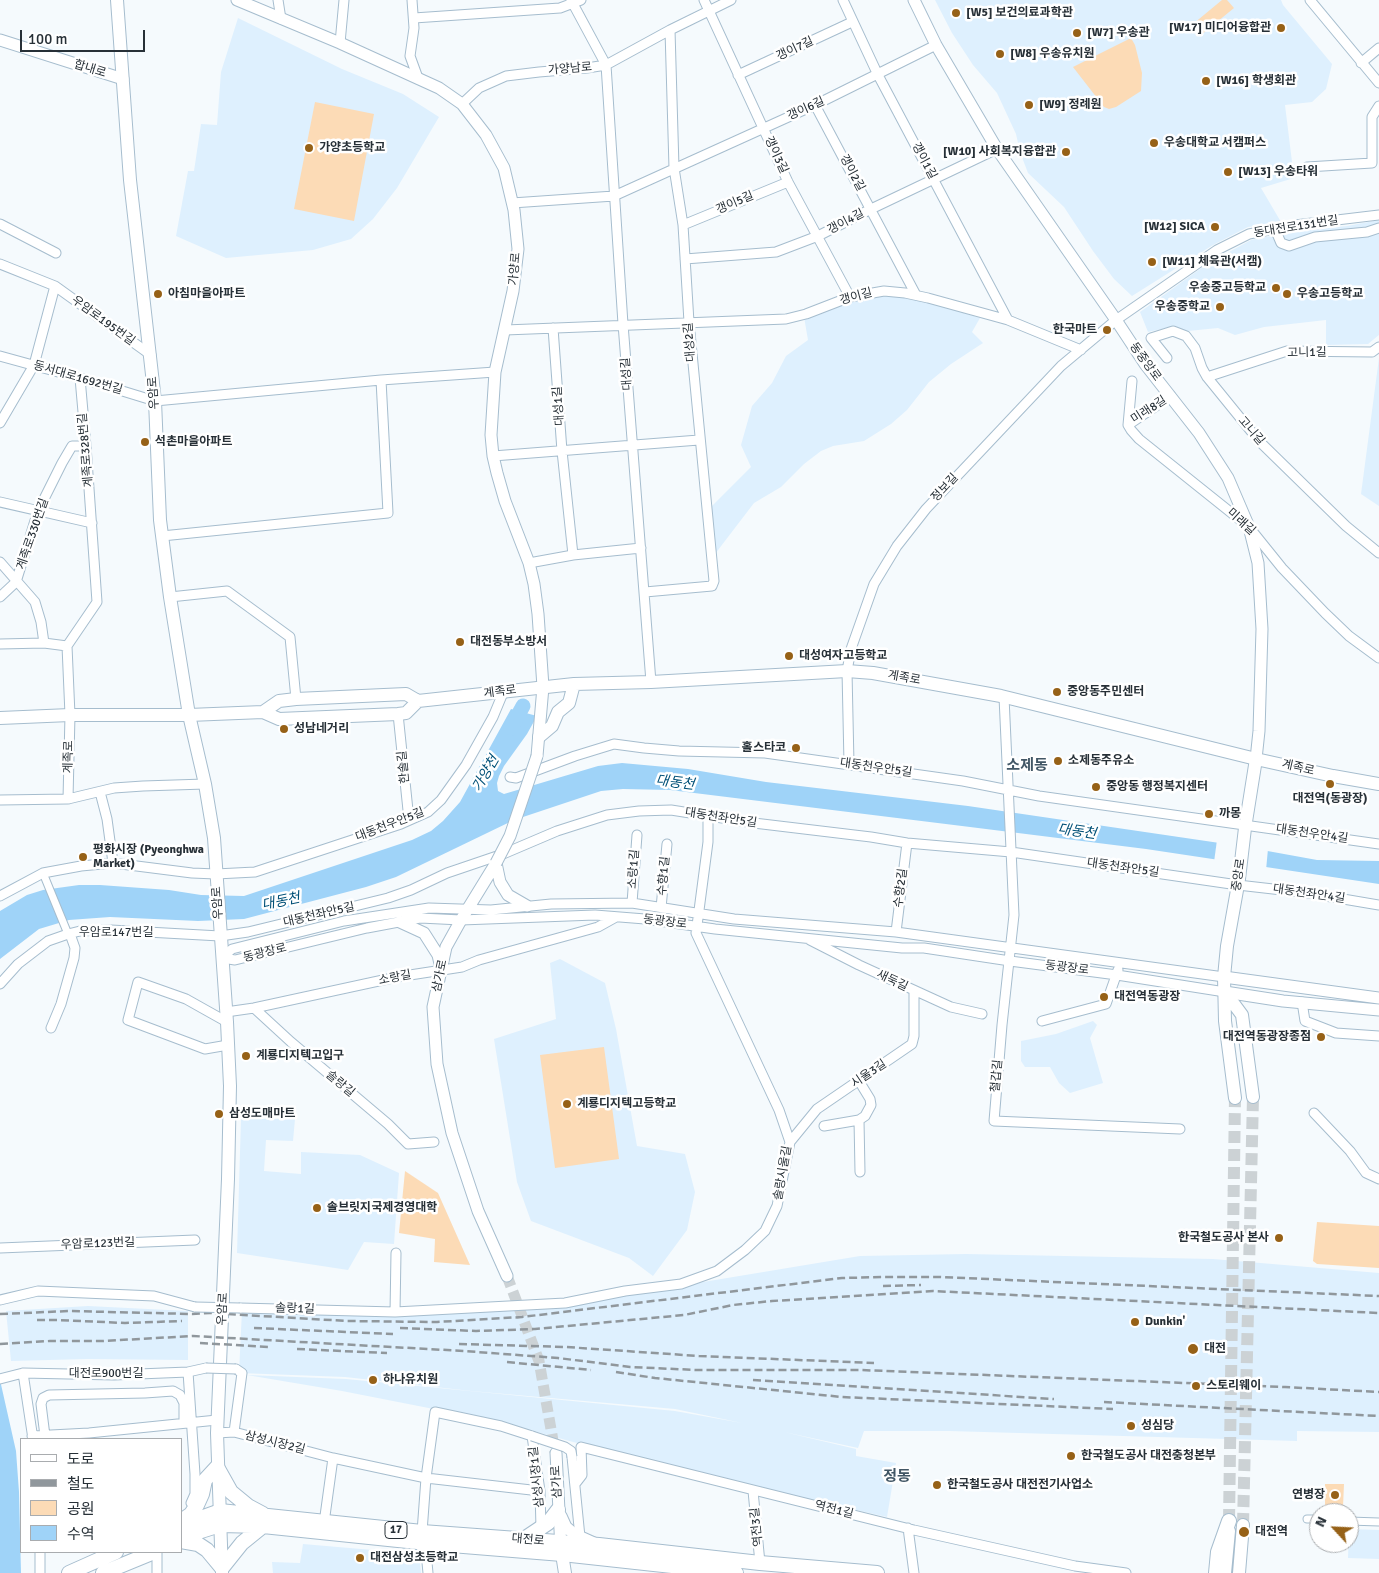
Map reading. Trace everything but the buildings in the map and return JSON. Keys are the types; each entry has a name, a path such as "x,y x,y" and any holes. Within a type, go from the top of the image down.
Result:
{"main road":[{"name":"우암로","path":"117,0 130,180 155,401 160,520 189,716 206,784 214,838 228,1045 230,1086 228,1179 217,1426 222,1571"},
{"name":"계족로","path":"264,712 279,701 296,699 406,694 418,701 574,684 651,682 847,671 873,673 1004,697 1333,776 1379,784"},
{"path":"539,737 552,726 558,712 569,703 574,684"},
{"name":"계족로","path":"0,718 70,715 189,716 264,712 280,719 406,713 418,701"},
{"name":"중앙로","path":"1235,1098 1225,1022 1224,977 1227,946 1239,882 1245,826 1256,758"},
{"path":"1225,992 1242,1015 1253,1097"},
{"path":"182,1521 191,1514 202,1494 205,1480 218,1467 231,1492 265,1521 242,1543 222,1571 208,1550 198,1544 182,1541"},
{"path":"524,1539 548,1523 558,1510"},
{"name":"대전로","path":"182,1540 220,1518"},
{"name":"대전로","path":"182,1525 220,1518 324,1523 425,1538 524,1539 561,1549 599,1545 760,1563 877,1573"},
{"name":"대전로","path":"265,1521 425,1538 561,1549 736,1573"},
{"path":"1216,1573 1218,1552 1236,1523"},
{"path":"1225,1573 1236,1523"},
{"path":"1236,1523 1239,1573"},
{"path":"561,1549 565,1573"},
{"path":"103,1573 153,1553"},
{"path":"69,1573 101,1555"}],"street":[{"name":"가양로","path":"237,0 281,20 340,43 439,88 462,104 486,135 504,168 514,210 518,248 513,291 495,372 491,435 493,456 506,501 529,563 534,584 543,687"},
{"path":"278,0 281,20"},
{"path":"340,43 344,0"},
{"path":"412,0 414,28 410,56 418,78"},
{"name":"갱이3길","path":"704,0 788,182 850,296"},
{"name":"가양남로","path":"462,104 479,88 506,76 606,65 670,30 731,0"},
{"name":"갱이1길","path":"843,0 878,75 1008,320"},
{"name":"동중앙로","path":"914,0 936,45 996,149 1116,320 1144,364 1199,432 1228,478 1249,527 1258,563 1262,629 1260,731 1256,758"},
{"path":"1310,0 1379,83"},
{"path":"414,18 560,8 575,1 606,65"},
{"name":"갱이7길","path":"738,75 852,22"},
{"name":"대성2길","path":"645,592 712,586 713,583 699,440 682,225 674,168 670,30"},
{"name":"합내로","path":"0,40 123,79"},
{"name":"갱이6길","path":"614,196 815,105 936,45"},
{"path":"1361,63 1379,48"},
{"name":"대성길","path":"606,65 623,324 651,682"},
{"name":"갱이2길","path":"815,105 916,295"},
{"path":"1307,166 1372,163 1372,117 1379,106"},
{"name":"갱이4길","path":"685,259 776,252 818,236 871,208 996,149"},
{"name":"갱이5길","path":"682,225 788,182"},
{"path":"512,202 614,196"},
{"name":"동대전로131번길","path":"1094,339 1116,320 1217,250 1249,234 1379,215"},
{"path":"0,224 56,253"},
{"path":"1275,229 1281,244 1289,246 1315,237 1367,232 1379,228"},
{"name":"우암로195번길","path":"0,264 55,286 151,355"},
{"name":"우암로195번길","path":"34,365 55,286"},
{"name":"갱이길","path":"623,324 786,319 806,314 850,296 884,290 916,295 1008,320 1081,350"},
{"path":"505,330 623,324"},
{"name":"대성1길","path":"553,328 572,554"},
{"name":"고니길","path":"1167,358 1151,338 1173,331 1186,336 1195,348 1207,377 1259,441 1346,526 1379,553"},
{"name":"정보길","path":"849,764 847,671 851,649 874,584 905,534 944,490 1061,366 1094,339"},
{"name":"고니1길","path":"1207,377 1287,351 1372,352 1379,347"},
{"name":"동서대로1692번길","path":"1,358 34,365 155,401"},
{"path":"0,423 34,365"},
{"path":"155,401 381,380 495,372"},
{"name":"계족로328번길","path":"67,646 96,602 92,523 80,378"},
{"path":"162,536 388,513 381,380"},
{"path":"1128,425 1132,381"},
{"name":"미래8길","path":"1128,425 1171,396"},
{"name":"미래길","path":"1128,425 1139,439 1249,527 1282,568 1325,613 1349,636 1379,658"},
{"path":"493,456 699,440"},
{"name":"계족로330번길","path":"16,582 38,511 72,446 86,446"},
{"path":"0,502 92,523"},
{"path":"529,563 572,554 641,548"},
{"name":"계족로330번길","path":"0,562 35,602 41,622 44,643"},
{"path":"0,597 16,582"},
{"path":"170,597 227,590 290,638 296,699"},
{"path":"0,644 44,643 67,646 70,715"},
{"name":"삼가로","path":"507,1276 478,1211 450,1125 437,1064 434,1007 446,947 496,863 516,821 538,756 543,687"},
{"name":"대동천우안5길","path":"0,896 43,873 81,866 113,864 168,871 216,874 255,872 409,820 428,812 440,800 466,765 493,717 503,693"},
{"path":"1004,697 1009,792"},
{"name":"한솔길","path":"398,714 409,820"},
{"name":"계족로","path":"68,799 70,715"},
{"name":"대동천우안5길","path":"510,777 516,778 614,744 670,750 765,753 963,781 1009,792 1245,826"},
{"path":"0,800 68,799 114,788 206,784"},
{"path":"100,792 107,819 113,864"},
{"name":"철갑길","path":"1009,792 1014,914 994,1121 1180,1129"},
{"name":"대동천좌안5길","path":"220,936 257,930 388,898 557,831 607,815 664,810 907,843 1011,849 1239,882"},
{"name":"솔랑시울길","path":"565,1302 625,1291 681,1284 717,1271 765,1231 777,1206 790,1142 779,1110 696,933 708,842 708,816"},
{"name":"대동천우안4길","path":"1245,826 1379,844"},
{"name":"소랑1길","path":"632,903 637,835"},
{"name":"수향2길","path":"896,932 907,843"},
{"name":"수향1길","path":"662,908 668,844"},
{"path":"496,863 500,882 508,895 527,906"},
{"path":"43,873 74,948 74,958 61,1004 51,1028"},
{"name":"대동천좌안4길","path":"1239,882 1379,905"},
{"name":"동광장로","path":"222,958 232,949 344,922 429,908 491,910 551,904 632,903 734,919 896,932 1379,998"},
{"name":"동광장로","path":"222,958 235,960 367,928 420,918 461,920 595,915 902,948 924,948 1117,975 1252,998 1379,1010"},
{"name":"소랑길","path":"226,1017 254,1008 441,969 462,967 478,960 598,926 617,917"},
{"path":"400,922 424,933 438,955 441,969"},
{"name":"우암로147번길","path":"0,984 18,964 48,941 68,933 111,930 220,936"},
{"name":"새둑길","path":"806,938 951,1007 982,1014"},
{"path":"1042,1021 1106,1004 1120,962"},
{"path":"226,1017 186,999 138,982 128,1020 205,1049 228,1045"},
{"name":"시울3길","path":"790,1142 817,1109 912,1044 914,1036 914,991"},
{"path":"1302,1002 1305,1021 1336,1033 1379,1036"},
{"name":"솔랑길","path":"254,1008 388,1124 408,1144 434,1142"},
{"path":"824,1126 859,1120 865,1116 871,1105 870,1099 859,1081"},
{"path":"1314,1113 1350,1151 1366,1173 1379,1179"},
{"path":"859,1120 860,1172"},
{"name":"우암로123번길","path":"0,1248 195,1240"},
{"path":"395,1312 396,1253"},
{"name":"솔랑1길","path":"2,1300 38,1292 144,1295 195,1307 395,1312 565,1302"},
{"name":"대전로900번길","path":"0,1379 23,1373 114,1375 188,1372 206,1368 236,1369 242,1373 234,1432"},
{"path":"182,1521 195,1494 188,1422 188,1372"},
{"path":"23,1373 32,1438"},
{"path":"45,1436 41,1404 43,1398 49,1395 145,1394 173,1391 180,1395 184,1403 188,1422"},
{"name":"삼성시장1길","path":"426,1478 435,1412 501,1426 532,1436 540,1491 541,1528"},
{"name":"삼성시장2길","path":"32,1438 45,1436 89,1436 188,1422 217,1426 333,1458 426,1478 540,1491"},
{"path":"532,1436 571,1450 580,1537"},
{"name":"역전1길","path":"575,1484 582,1475 581,1447 908,1528 1075,1566 1126,1573"},
{"name":"삼가로","path":"556,1453 561,1549"},
{"path":"324,1523 333,1458"},
{"path":"426,1478 425,1538 428,1573"},
{"name":"역전3길","path":"753,1491 760,1563"},
{"name":"삼가로","path":"558,1510 566,1527 580,1537 599,1545"},
{"path":"1359,1521 1379,1522"},
{"path":"908,1528 914,1573"},
{"path":"40,1553 40,1573"},
{"path":"156,1553 157,1573"}],"shaded area":[{"name":"우송대학교 서캠퍼스","path":"935,0 1281,0 1283,5 1332,64 1326,89 1312,102 1285,105 1294,178 1261,188 1281,222 1248,227 1213,245 1132,296 1114,279 1064,207 1028,173 1016,134 997,93 973,65 952,33"},
{"name":"가양초등학교","path":"238,18 342,69 403,94 439,117 397,188 373,219 351,239 313,250 226,258 176,236 188,171 194,171 201,124 217,125 221,72"},
{"name":"우송중고등학교","path":"1379,220 1379,335 1368,344 1326,345 1326,320 1264,327 1235,335 1218,328 1188,331 1171,327 1148,332 1140,312 1207,264 1251,240 1295,231 1347,226"},
{"path":"885,293 925,300 980,318 972,332 983,343 951,364 929,382 907,410 891,424 864,441 833,446 821,451 804,464 781,487 754,503 715,554 710,508 751,467 741,445 752,406 772,383 786,356 808,340 804,317 852,300"},
{"path":"1379,358 1379,506 1361,494"},
{"name":"계룡디지텍고등학교","path":"560,959 605,983 616,1029 637,1146 685,1154 695,1192 687,1230 653,1276 629,1258 531,1221 517,1182 494,1039 556,1019 550,963"},
{"path":"1093,1021 1097,1025 1090,1038 1103,1083 1070,1093 1059,1083 1050,1067 1025,1067 1021,1061 1021,1041 1056,1034"},
{"name":"솔브릿지국제경영대학","path":"241,1119 295,1119 293,1141 266,1140 264,1171 301,1174 301,1152 360,1155 399,1173 394,1244 364,1242 348,1270 237,1253"},
{"path":"966,1254 1213,1259 1379,1273 1379,1432 1297,1431 1297,1441 949,1431 864,1431 858,1448 784,1432 856,1449 856,1456 896,1463 887,1517 721,1479 505,1423 342,1391 247,1375 346,1379 675,1411 742,1423 675,1409 471,1391 345,1377 239,1373 242,1310 552,1307 860,1256"},
{"path":"88,1306 188,1311 188,1360 87,1359 11,1361 6,1311"},
{"path":"1359,1529 1379,1530 1379,1559 1348,1558 1348,1553 1359,1553"},
{"name":"대전삼성초등학교","path":"303,1544 419,1554 421,1573 273,1573 272,1562 300,1563"}],"green space":[{"path":"1222,0 1227,0 1234,8 1201,35 1193,24"},
{"path":"1131,38 1135,45 1142,73 1141,91 1116,107 1109,109 1104,107 1073,67"},
{"path":"315,102 374,114 354,221 294,209"},
{"path":"604,1047 619,1159 555,1168 540,1055"},
{"path":"405,1171 438,1193 470,1265 434,1262 435,1239 399,1233"},
{"path":"1317,1222 1379,1226 1379,1268 1317,1264 1313,1261"},
{"name":"연병장","path":"1325,1484 1344,1484 1343,1503 1325,1503"}],"water":[{"name":"대동천","path":"511,709 537,716 499,776 497,783 498,791 504,794 598,766 622,763 688,769 766,782 968,806 1240,846 1317,860 1379,861 1379,884 1146,849 670,790 623,789 601,791 514,820 396,877 366,887 244,919 198,921 110,917 69,920 39,929 0,959 0,911 27,895 43,890 79,885 100,885 169,890 201,895 244,896 412,840 431,831 460,802"},
{"path":"0,1380 16,1451 21,1573 0,1573"}],"pier":[{"path":"1217,840 1268,849 1266,870 1214,862"}],"waterway":[{"name":"가양천","path":"511,728 523,706"}],"tunnel":[{"path":"1243,1525 1253,1097"},
{"path":"1229,1521 1235,1098"},
{"path":"507,1276 539,1361 555,1452"}],"railway":[{"path":"0,1314 70,1311 210,1313 347,1321 437,1322 522,1317 842,1278 883,1277 940,1277 1379,1296"},
{"path":"883,1286 921,1285"},
{"path":"400,1328 476,1331 535,1329 684,1315 733,1305 772,1301 933,1291 1379,1313"},
{"path":"37,1320 125,1323 182,1321"},
{"path":"254,1328 393,1334"},
{"path":"0,1344 193,1336 464,1351 558,1358 630,1367 697,1370 861,1370 1379,1392"},
{"path":"200,1343 270,1347"},
{"path":"459,1344 566,1347 699,1356 874,1363"},
{"path":"297,1349 387,1353"},
{"path":"507,1362 591,1370"},
{"path":"616,1372 655,1378 842,1397 1113,1409"},
{"path":"753,1380 1054,1399"},
{"path":"1104,1402 1379,1416"}],"place":[{"name":"[W5] 보건의료과학관","path":"956,13"},
{"name":"[W17] 미디어융합관","path":"1281,28"},
{"name":"[W7] 우송관","path":"1077,33"},
{"name":"[W8] 우송유치원","path":"1000,54"},
{"name":"[W16] 학생회관","path":"1206,81"},
{"name":"[W9] 정례원","path":"1029,105"},
{"name":"우송대학교 서캠퍼스","path":"1154,143"},
{"name":"가양초등학교","path":"309,148"},
{"name":"[W10] 사회복지융합관","path":"1066,152"},
{"name":"[W13] 우송타워","path":"1228,172"},
{"name":"[W12] SICA","path":"1215,227"},
{"name":"[W11] 체육관(서캠)","path":"1152,262"},
{"name":"우송중고등학교","path":"1276,288"},
{"name":"아침마을아파트","path":"158,294"},
{"name":"우송고등학교","path":"1287,294"},
{"name":"우송중학교","path":"1220,307"},
{"name":"한국마트","path":"1107,330"},
{"name":"석촌마을아파트","path":"145,442"},
{"name":"대전동부소방서","path":"460,642"},
{"name":"대성여자고등학교","path":"789,656"},
{"name":"중앙동주민센터","path":"1057,692"},
{"name":"성남네거리","path":"284,729"},
{"name":"홀스타코","path":"796,748"},
{"name":"소제동주유소","path":"1058,761"},
{"name":"대전역(동광장)","path":"1330,784"},
{"name":"중앙동 행정복지센터","path":"1096,787"},
{"name":"까몽","path":"1209,814"},
{"name":"평화시장 (Pyeonghwa Market)","path":"83,857"},
{"name":"대전역동광장","path":"1104,997"},
{"name":"대전역동광장종점","path":"1321,1037"},
{"name":"계룡디지텍고입구","path":"246,1056"},
{"name":"계룡디지텍고등학교","path":"567,1104"},
{"name":"삼성도매마트","path":"219,1114"},
{"name":"솔브릿지국제경영대학","path":"317,1208"},
{"name":"한국철도공사 본사","path":"1279,1238"},
{"name":"Dunkin'","path":"1135,1322"},
{"name":"대전","path":"1193,1349"},
{"name":"하나유치원","path":"373,1380"},
{"name":"스토리웨이","path":"1196,1386"},
{"name":"성심당","path":"1131,1426"},
{"name":"한국철도공사 대전충청본부","path":"1071,1456"},
{"name":"한국철도공사 대전전기사업소","path":"937,1485"},
{"name":"연병장","path":"1335,1495"},
{"name":"대전역","path":"1244,1532"},
{"name":"대전삼성초등학교","path":"360,1558"}],"district":[{"name":"소제동","path":"1027,766"},
{"name":"정동","path":"897,1477"}]}
